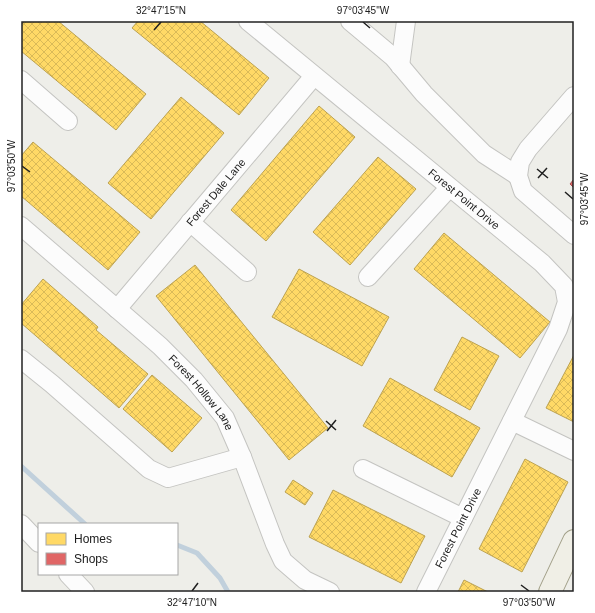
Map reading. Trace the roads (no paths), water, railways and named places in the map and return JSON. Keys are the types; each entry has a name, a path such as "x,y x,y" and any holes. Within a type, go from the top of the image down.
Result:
{"main road":[{"path":"550,592 574,541"}],"street":[{"name":"Forest Point Drive","path":"248,21 542,263 564,286 567,302 558,329 426,592"},
{"path":"400,66 406,21"},
{"path":"354,22 393,57 424,94 484,154 518,176"},
{"name":"Forest Dale Lane","path":"117,309 314,76"},
{"path":"21,80 68,121"},
{"path":"574,96 528,149 520,162 518,176 523,191 574,235"},
{"path":"368,277 450,188"},
{"path":"190,222 247,272"},
{"name":"Forest Hollow Lane","path":"21,226 160,346 194,380 225,418 283,562 305,580 330,592"},
{"path":"21,359 150,469 168,478 242,457"},
{"path":"512,421 574,451"},
{"path":"363,469 463,518"},
{"path":"21,524 38,542"},
{"path":"69,575 85,592"}],"waterway":[{"path":"21,466 84,523"},
{"path":"178,545 197,553 220,578 228,592"}]}
